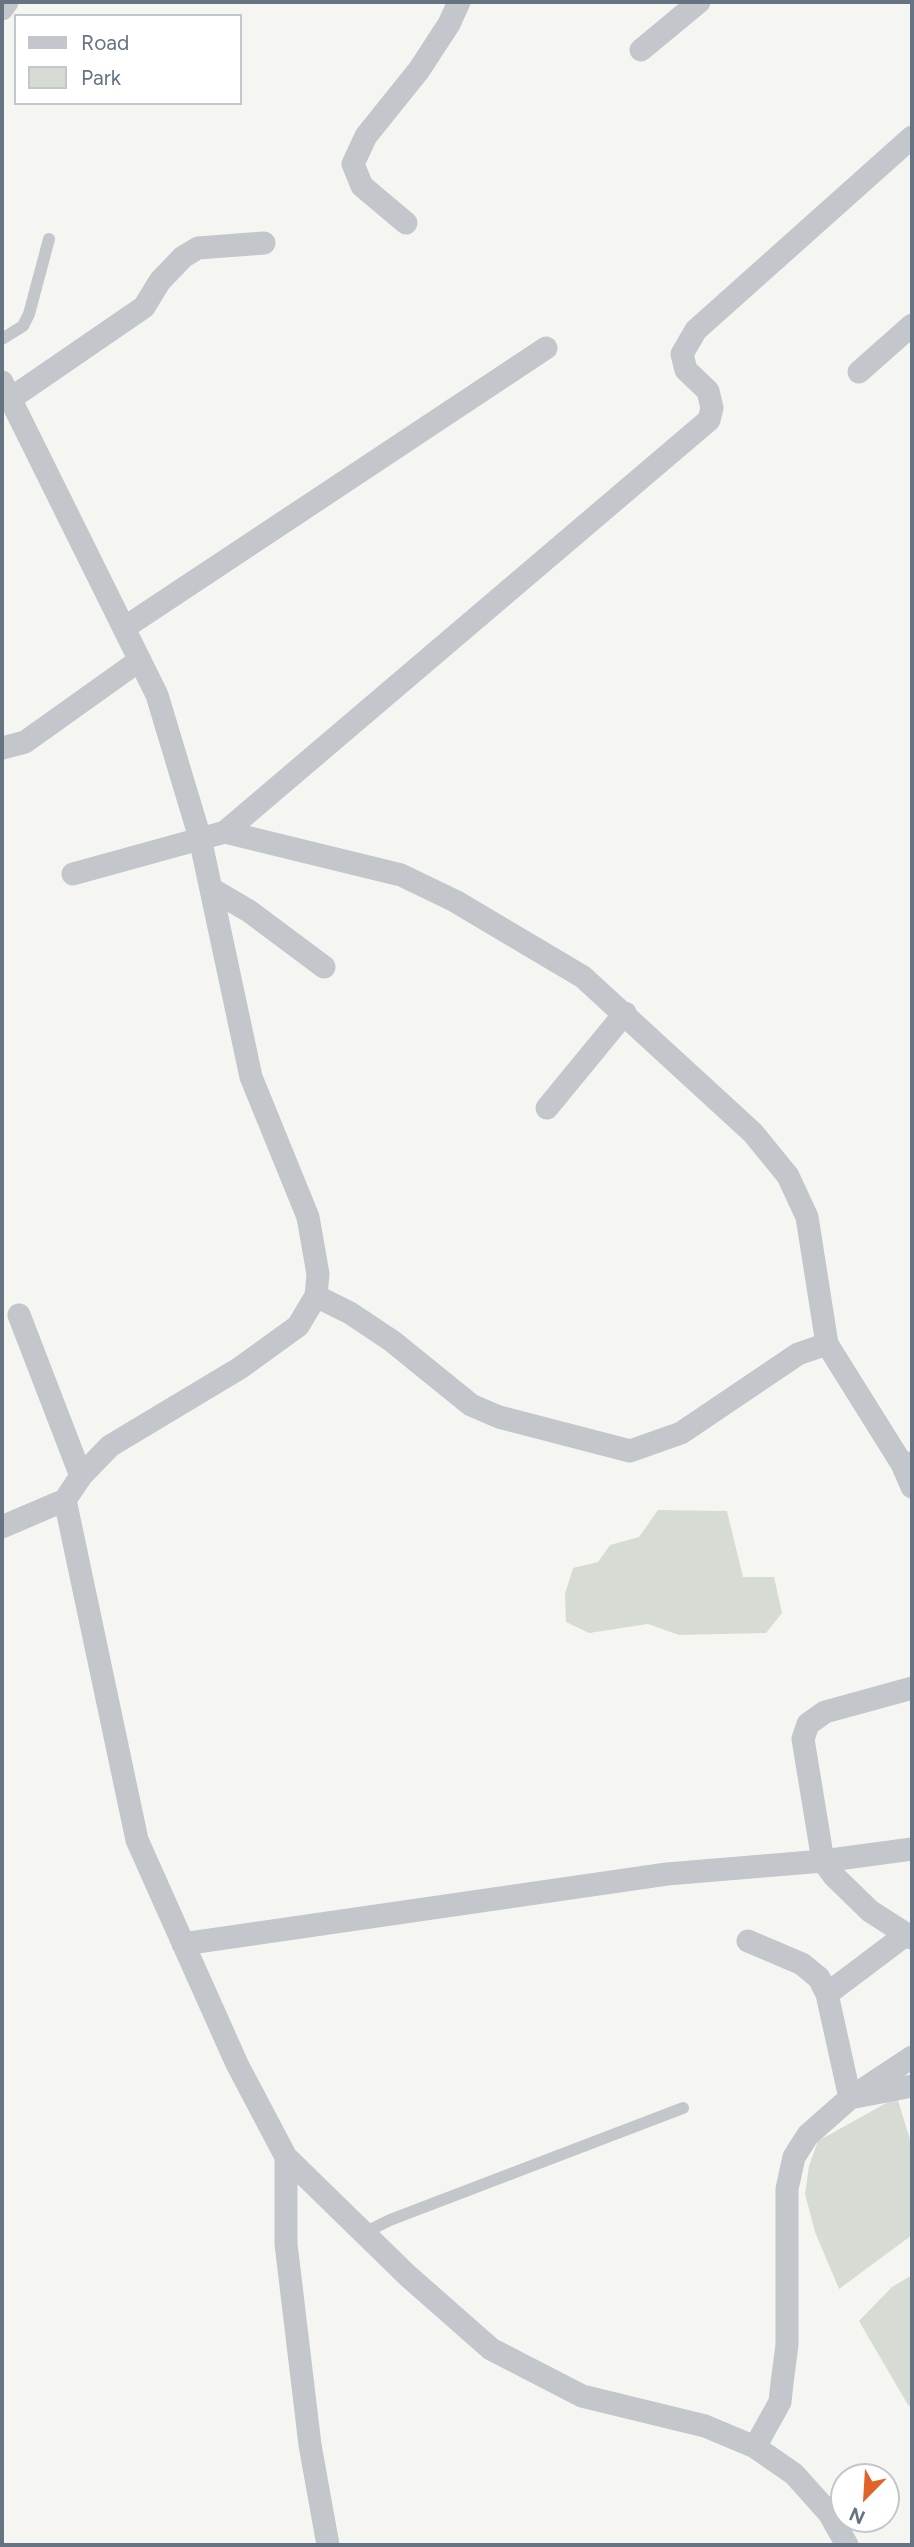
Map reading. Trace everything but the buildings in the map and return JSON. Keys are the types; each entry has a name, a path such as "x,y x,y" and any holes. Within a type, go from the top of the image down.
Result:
{"street":[{"path":"2,9 7,2"},
{"path":"406,223 362,186 353,164 366,136 419,70 449,24 459,2"},
{"path":"641,50 699,2"},
{"path":"73,874 225,832 709,420 712,408 708,391 686,370 682,354 696,330 912,137"},
{"path":"2,1527 65,1500 80,1476 110,1446 273,1346 298,1326 316,1296 318,1273 308,1217 251,1077 213,890 157,695 6,390 144,307 160,281 183,257 198,248 264,243"},
{"path":"859,372 912,325"},
{"path":"124,628 546,348"},
{"path":"2,748 25,742 140,660"},
{"path":"225,832 401,876 456,901 583,977 754,1133 788,1176 807,1217 827,1344 907,1464 912,1487"},
{"path":"213,890 278,930 324,967"},
{"path":"547,1108 625,1013"},
{"path":"316,1296 351,1313 392,1341 471,1405 499,1417 630,1451 681,1433 798,1354 827,1344"},
{"path":"19,1315 80,1476"},
{"path":"65,1500 136,1840 237,2064 286,2157 364,2233 491,2349 582,2396 705,2426 755,2447 794,2473 829,2513 847,2545"},
{"path":"827,1994 908,1937 870,1911 834,1876 823,1861 803,1740 808,1724 825,1712 912,1688"},
{"path":"183,1944 667,1874 823,1861 912,1849"},
{"path":"748,1941 802,1964 818,1978 827,1994 850,2098"},
{"path":"755,2447 780,2402 786,2345 787,2189 794,2157 808,2135 850,2098 912,2057"},
{"path":"850,2098 912,2086"},
{"path":"286,2157 286,2244 310,2445 328,2545"}],"lane":[{"path":"2,339 23,326 29,314 49,239"},
{"path":"364,2233 390,2220 683,2108"}],"green space":[{"path":"658,1510 727,1511 743,1577 774,1577 782,1613 766,1633 679,1635 648,1624 589,1633 566,1622 565,1594 573,1568 598,1562 610,1545 639,1537"},
{"path":"897,2097 912,2146 912,2235 839,2289 815,2232 805,2194 809,2166 818,2141"},
{"path":"912,2275 912,2407 908,2405 859,2321 892,2287"}]}
